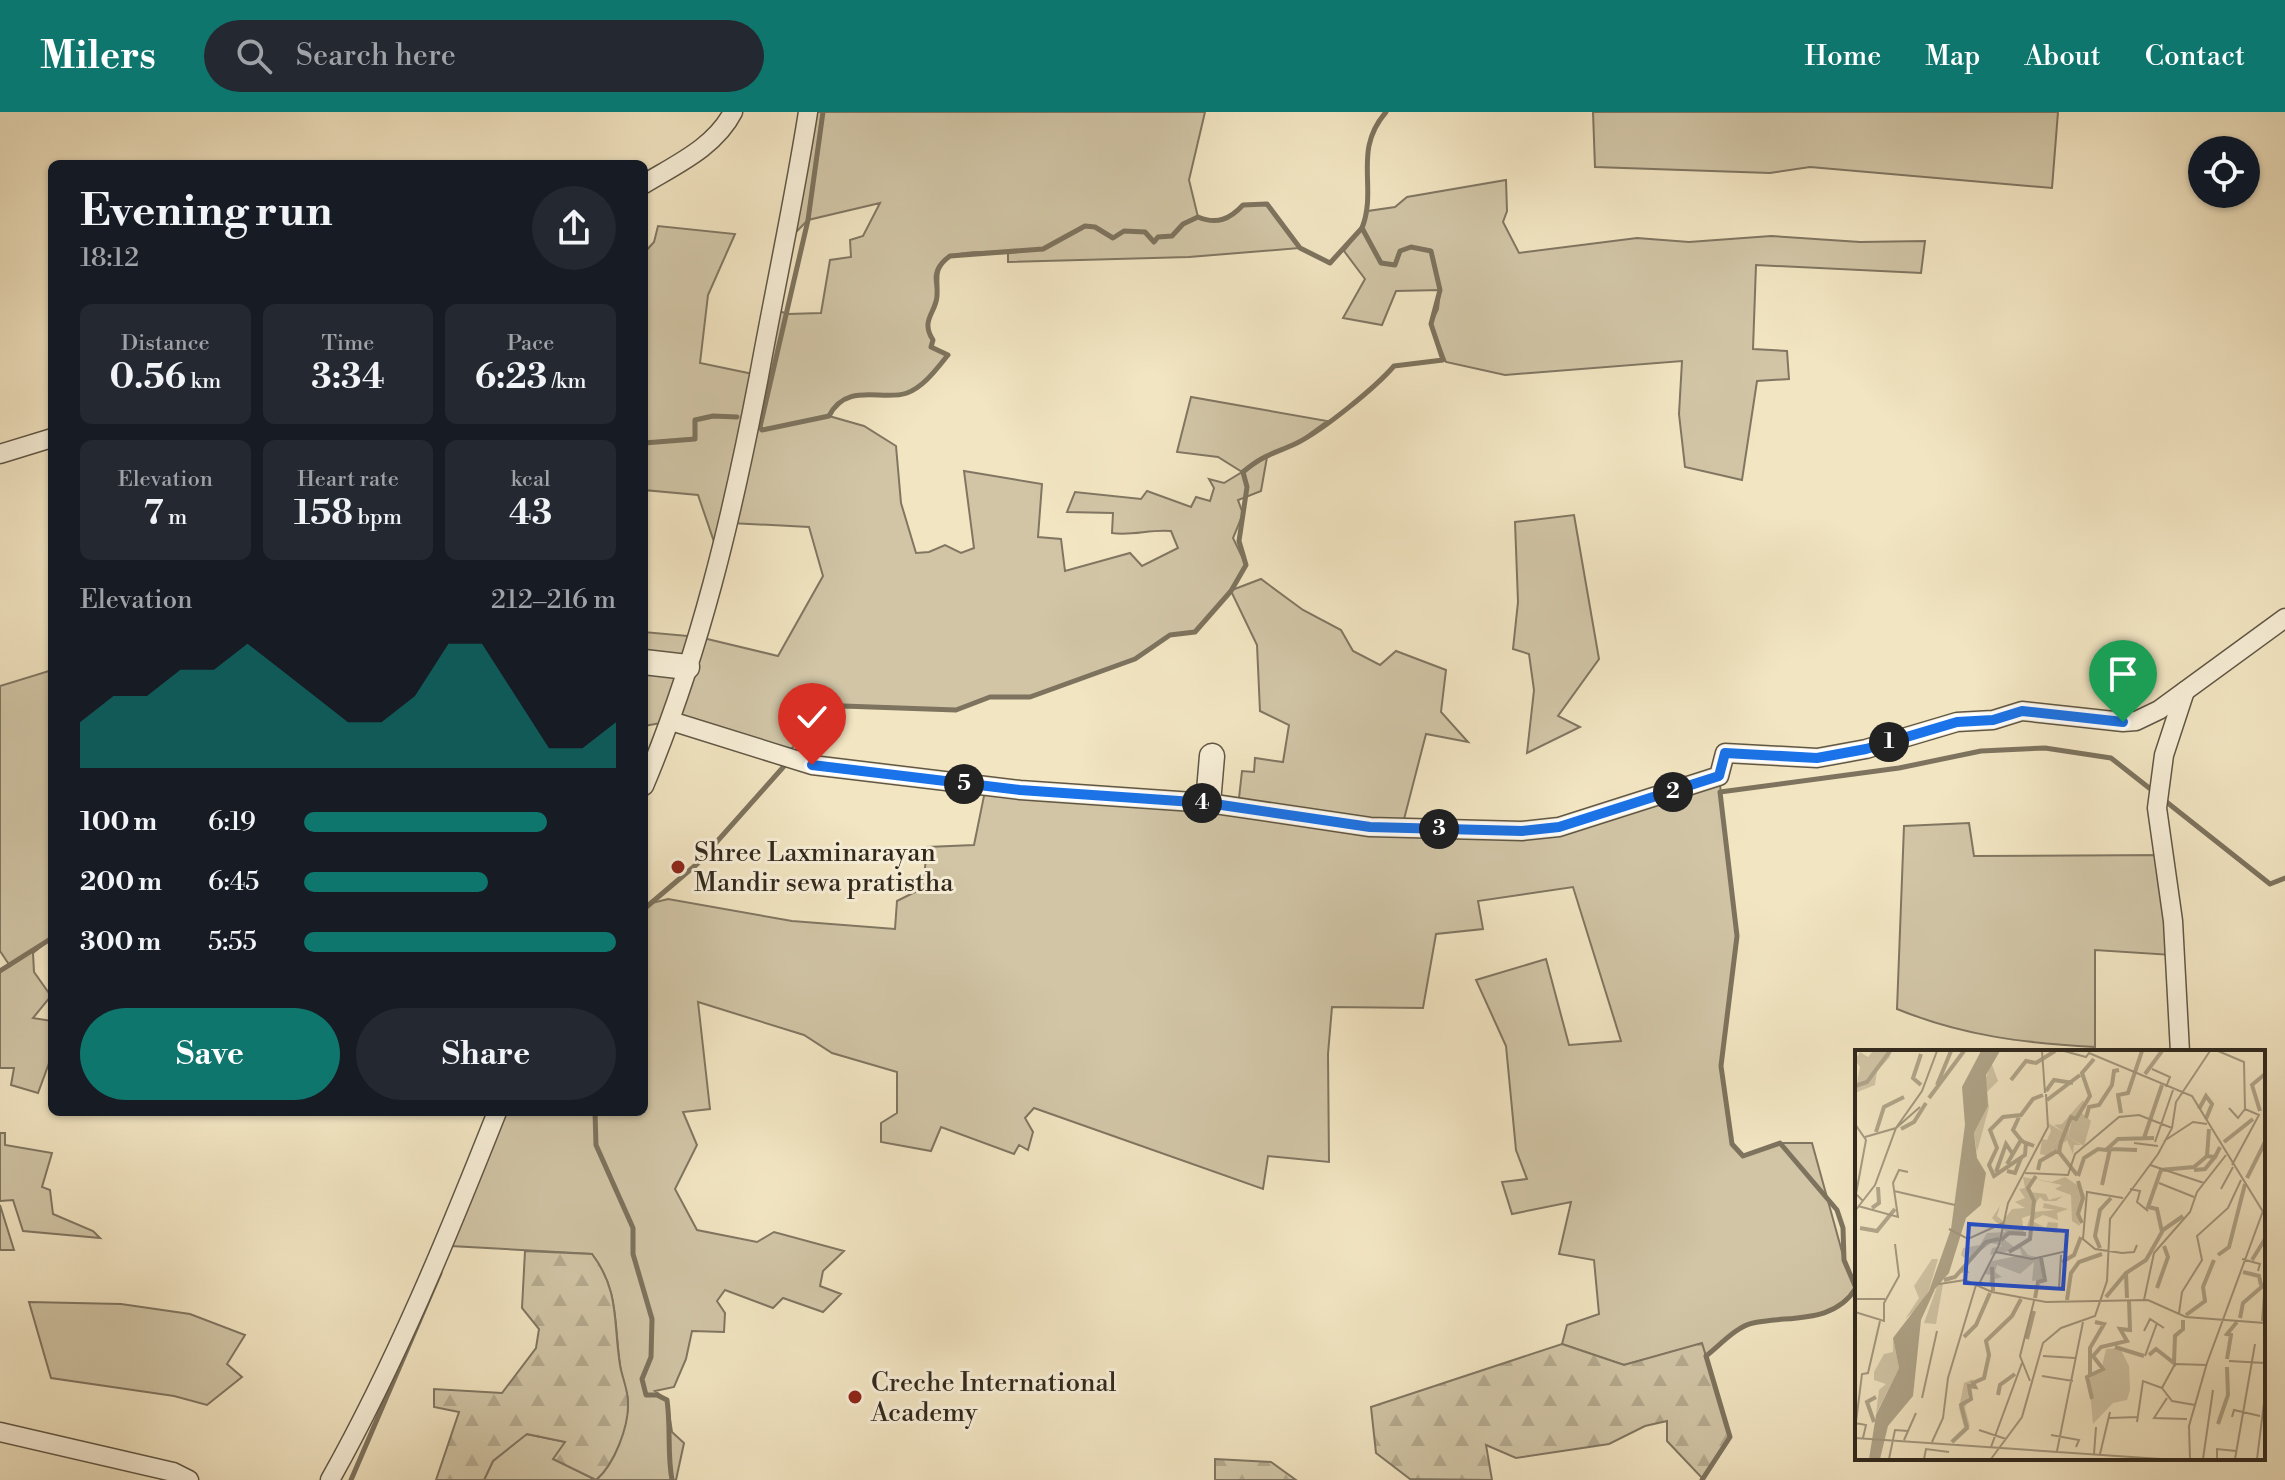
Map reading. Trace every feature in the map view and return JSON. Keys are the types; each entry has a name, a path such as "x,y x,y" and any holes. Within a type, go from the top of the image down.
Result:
{"street":[{"path":"648,182 695,154 724,129 733,112"},
{"path":"648,776 671,721 716,577 742,473 788,240 808,112"},
{"path":"0,454 48,439"},
{"path":"671,721 812,765 1020,790 1208,803 1370,827 1522,831 1559,827 1719,776 1725,753 1817,758 1866,749 1957,722 1993,720 2022,711 2136,721 2185,691 2285,618"},
{"path":"648,662 687,667"},
{"path":"2180,1050 2173,921 2157,808 2164,755 2185,691"},
{"path":"1208,803 1212,756"},
{"path":"330,1480 384,1382 444,1248 495,1116"},
{"path":"0,1432 173,1472 189,1480"}],"green space":[{"path":"808,112 1205,112 1189,180 1198,217 1217,220 1228,217 1243,205 1267,204 1300,248 1189,257 1008,262 1008,252 955,255 939,265 935,274 937,299 929,324 933,340 931,347 948,355 913,390 897,395 865,395 845,399 836,405 829,416 864,426 896,446 901,503 916,553 929,552 945,545 961,553 974,548 964,471 1042,484 1038,537 1061,539 1065,571 1130,553 1142,566 1178,548 1171,531 1112,533 1113,513 1067,512 1075,492 1141,499 1147,491 1191,507 1196,497 1210,501 1214,488 1209,479 1224,483 1242,472 1218,457 1177,452 1191,397 1327,421 1297,443 1267,457 1261,491 1238,500 1243,514 1233,538 1246,565 1232,590 1261,579 1303,610 1341,630 1353,651 1380,665 1396,651 1446,670 1441,712 1468,742 1426,734 1402,827 1522,831 1719,776 1737,936 1721,1066 1732,1144 1743,1156 1780,1143 1812,1143 1844,1259 1855,1286 1846,1300 1823,1313 1747,1325 1706,1356 1701,1344 1624,1365 1562,1344 1567,1325 1599,1314 1594,1260 1559,1254 1571,1202 1512,1214 1502,1182 1527,1179 1516,1150 1506,1046 1476,980 1546,959 1569,1045 1621,1041 1573,887 1478,901 1483,929 1436,934 1423,1008 1332,1007 1328,1054 1329,1162 1268,1156 1263,1189 1034,1108 1025,1118 1033,1132 1028,1150 1019,1145 1014,1154 941,1127 931,1151 881,1142 881,1123 897,1113 897,1072 832,1053 804,1035 698,1002 710,1109 683,1112 697,1145 675,1189 697,1230 757,1242 774,1232 844,1251 823,1271 820,1286 841,1294 823,1312 783,1298 773,1308 725,1290 717,1301 725,1313 724,1332 692,1331 686,1359 674,1387 655,1391 667,1400 672,1432 684,1443 676,1480 597,1480 623,1432 628,1411 614,1307 601,1267 592,1254 451,1246 496,1116 648,1116 648,904 668,899 792,921 895,929 897,901 923,888 927,847 974,845 986,786 1238,807 1242,771 1254,772 1255,758 1283,762 1289,725 1260,711 1257,645 1231,591 1195,632 1170,635 1135,659 1030,697 990,697 956,710 843,706 781,757 672,721 648,725 648,632 699,637 778,656 823,576 809,527 730,523 721,562 698,495 648,490 648,249 654,242 658,226 735,234 708,295 700,363 758,375 773,309 788,314 821,313 830,260 851,257 850,240 863,236 880,203 808,220 788,240"},
{"path":"1593,112 2058,112 2052,188 1810,167 1770,173 1595,167"},
{"path":"1506,180 1507,211 1503,222 1519,253 1637,238 1689,242 1771,236 1860,242 1925,241 1921,273 1756,265 1753,349 1787,351 1789,379 1757,381 1742,480 1685,467 1679,414 1682,361 1505,375 1446,362 1431,324 1438,309 1440,290 1396,291 1382,325 1343,318 1365,279 1344,251 1362,228 1368,211 1395,207 1407,197"},
{"path":"1574,515 1599,659 1558,716 1580,727 1527,753 1534,690 1529,654 1513,649 1518,602 1515,522"},
{"path":"48,671 48,941 33,953 34,972 48,992 48,1000 33,1018 48,1020 48,1066 38,1093 11,1085 14,1068 0,1068 0,971 10,966 0,951 0,686"},
{"path":"1969,823 1974,856 2165,855 2172,955 2095,950 2095,1047 1994,1037 1946,1026 1897,1009 1904,826"},
{"path":"0,1133 5,1133 5,1145 52,1153 42,1187 50,1190 53,1214 93,1231 100,1238 23,1231 13,1200 0,1201"},
{"path":"0,1205 14,1250 0,1250"},
{"path":"525,1251 592,1254 601,1268 614,1307 620,1365 628,1397 626,1423 619,1445 609,1465 596,1480 553,1459 565,1442 527,1434 493,1461 484,1480 436,1480 459,1412 434,1407 434,1389 502,1393 536,1348 539,1329 522,1308"},
{"path":"29,1302 121,1304 190,1314 245,1335 227,1364 242,1377 207,1405 174,1396 51,1378"},
{"path":"1702,1343 1730,1437 1702,1478 1667,1441 1667,1421 1645,1426 1609,1444 1516,1458 1486,1445 1492,1480 1410,1479 1376,1453 1371,1407 1562,1344 1624,1365"},
{"path":"526,1434 566,1442 554,1459 596,1480 484,1480 493,1461"},
{"path":"1215,1459 1271,1462 1296,1480 1215,1480"}],"waterway":[{"path":"823,112 808,220 760,427 762,430 829,416 837,405 855,396 907,393 925,381 948,355 931,347 933,340 928,322 936,302 938,269 950,256 1043,249 1085,226 1095,227 1113,238 1124,231 1145,232 1154,242 1158,237 1172,236 1183,224 1198,217 1217,220 1228,217 1243,205 1267,204 1300,248 1330,263 1362,228"},
{"path":"794,754 832,713 843,706 956,710 990,697 1030,697 1135,659 1170,635 1195,632 1231,591 1246,565 1239,541 1247,487 1243,472 1263,458 1320,429 1362,397 1394,366 1443,360 1431,324 1440,290 1431,251 1411,247 1400,251 1395,265 1381,263 1362,228 1368,198 1370,141 1386,112"},
{"path":"648,443 695,439 695,420 713,416 737,417"},
{"path":"1855,1286 1844,1260 1843,1228 1837,1210 1780,1143 1743,1156 1732,1144 1721,1066 1737,936 1720,792 1899,768 1981,751 2045,748 2111,758 2153,791"},
{"path":"648,906 697,864 786,764"},
{"path":"2164,800 2270,884 2285,878"},
{"path":"0,971 48,941"},
{"path":"595,1116 596,1145 633,1228 633,1254 652,1319 651,1357 642,1379 646,1395 657,1395 667,1400 672,1480"},
{"path":"351,1480 440,1273"},
{"path":"1702,1480 1730,1437 1706,1356 1747,1325 1823,1313 1846,1300 1855,1289"}],"place":[{"name":"Shree Laxminarayan Mandir sewa pratistha","path":"678,867"},
{"name":"Creche International Academy","path":"855,1397"}],"route":[{"path":"812,765 1020,790 1208,803 1370,827 1522,831 1559,827 1694,787 1719,776 1725,753 1817,758 1866,749 1957,722 1993,720 2022,711 2123,722"}]}
